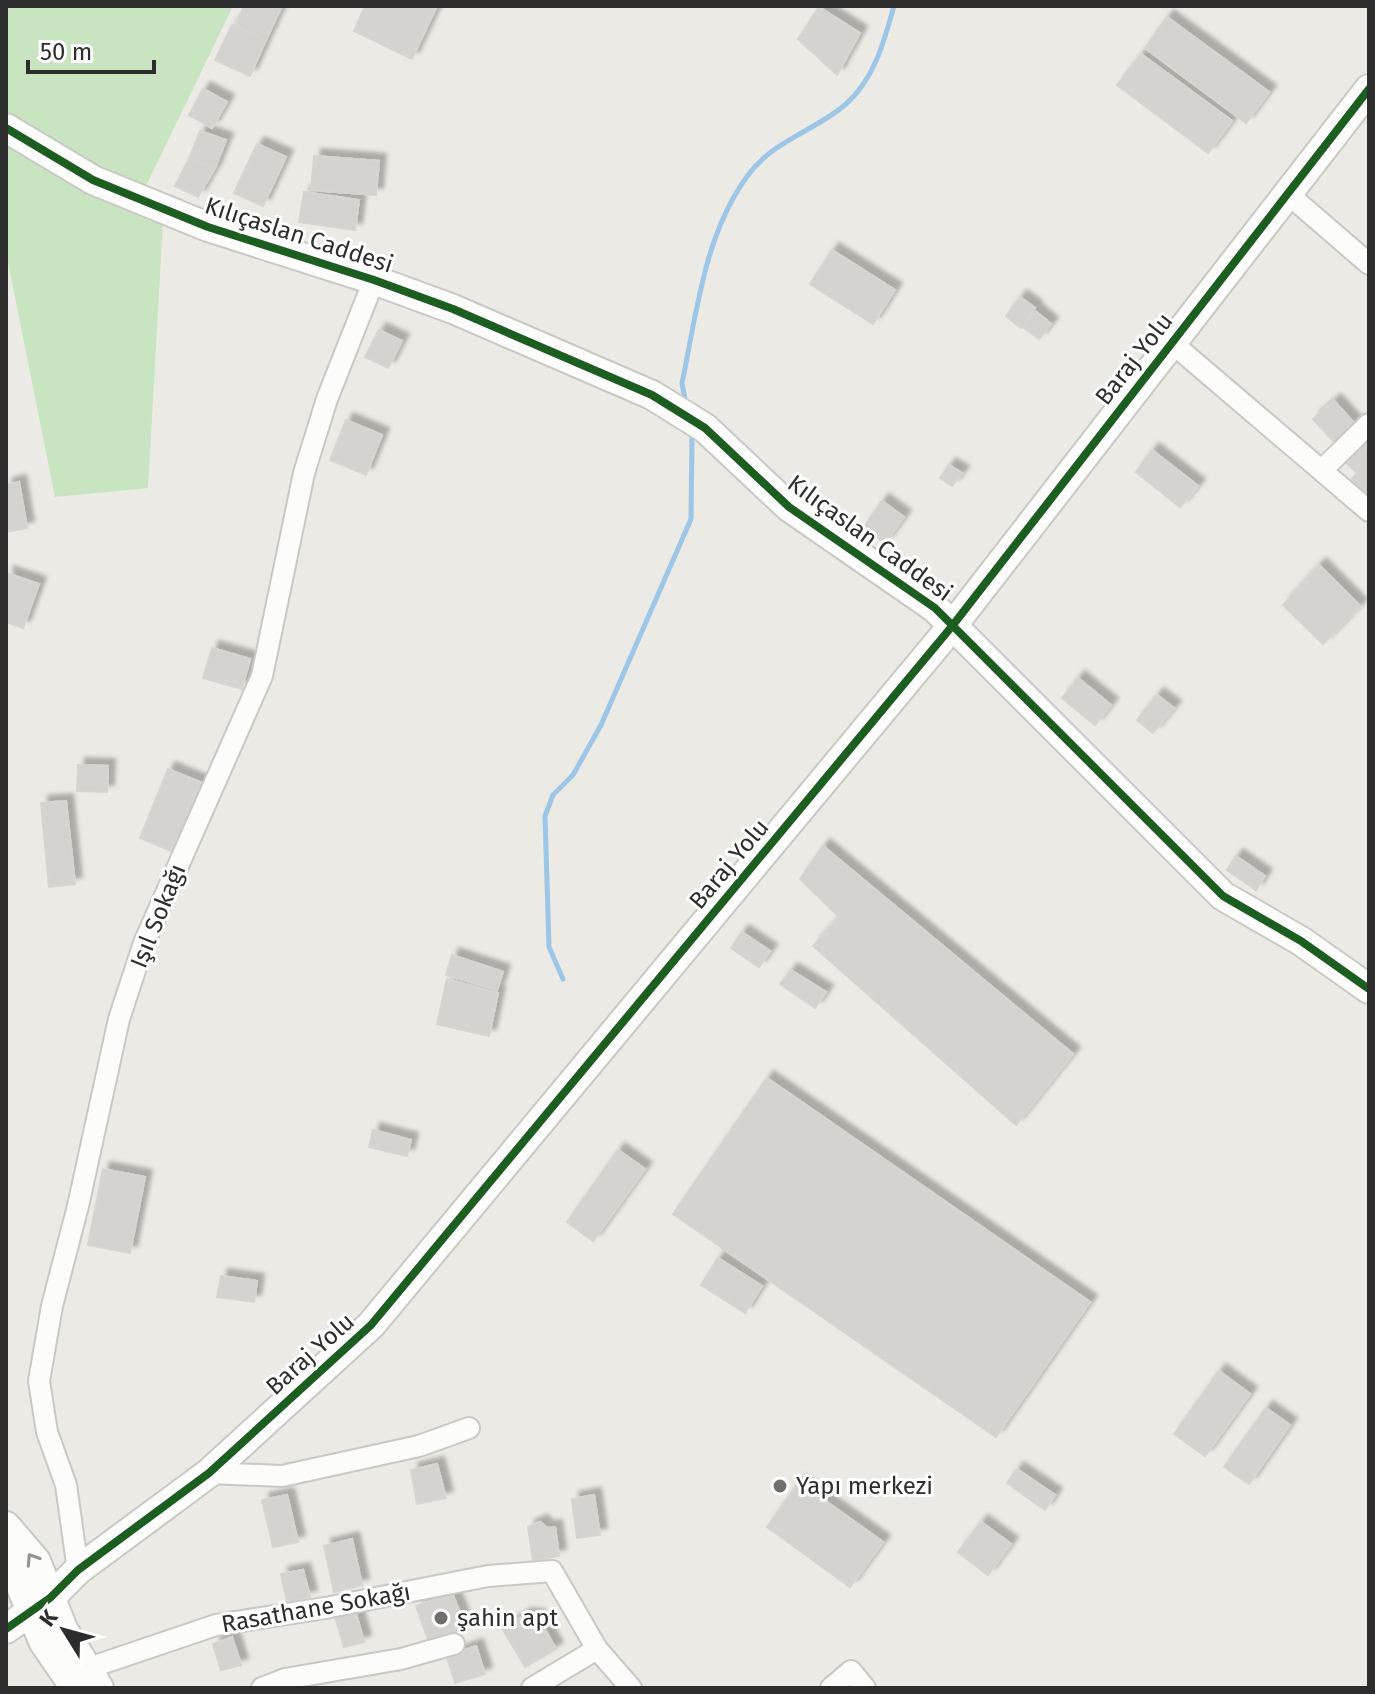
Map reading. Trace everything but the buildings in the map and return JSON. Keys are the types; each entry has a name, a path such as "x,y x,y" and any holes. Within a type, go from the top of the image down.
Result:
{"street":[{"name":"Baraj Yolu","path":"6,1629 78,1570 209,1473 371,1325 953,625 1369,89"},
{"name":"Kılıçaslan Caddesi","path":"6,128 93,180 267,247 374,280 453,309 652,395 705,428 789,507 935,608 1223,896 1301,941 1369,989"},
{"path":"1288,194 1369,264"},
{"name":"Işıl Sokağı","path":"78,1570 66,1485 47,1432 39,1381 52,1306 78,1206 119,1019 144,943 262,676 304,473 327,399 374,280"},
{"path":"1172,343 1369,511"},
{"path":"1322,470 1369,424"},
{"path":"209,1473 282,1476 419,1446 469,1428"},
{"path":"6,1526 36,1561 43,1641 87,1682"},
{"path":"6,1561 40,1604"},
{"name":"Rasathane Sokağı","path":"87,1682 216,1625 325,1608 488,1576 552,1571 597,1649"},
{"path":"262,1688 285,1679 401,1659 454,1644"},
{"path":"532,1688 597,1649 631,1688"},
{"path":"831,1688 851,1671 865,1688"}],"green space":[{"path":"6,6 233,6 143,192 141,215 163,222 148,488 55,497 6,252"}],"waterway":[{"path":"685,399 682,383 704,275 721,223 733,198 758,163 782,144 834,113 856,94 877,58 894,6"},
{"path":"563,979 549,947 545,816 553,795 573,775 601,725 691,519 692,436"}],"cycle path":[{"path":"6,1629 50,1598 78,1570 209,1473 371,1325 953,625 1369,89"},
{"path":"6,128 93,180 208,227 374,280 453,309 652,395 705,428 789,507 935,608 1223,896 1301,941 1369,989"}],"place":[{"name":"Yapı merkezi","path":"780,1486"},
{"name":"şahin apt","path":"441,1618"}]}
